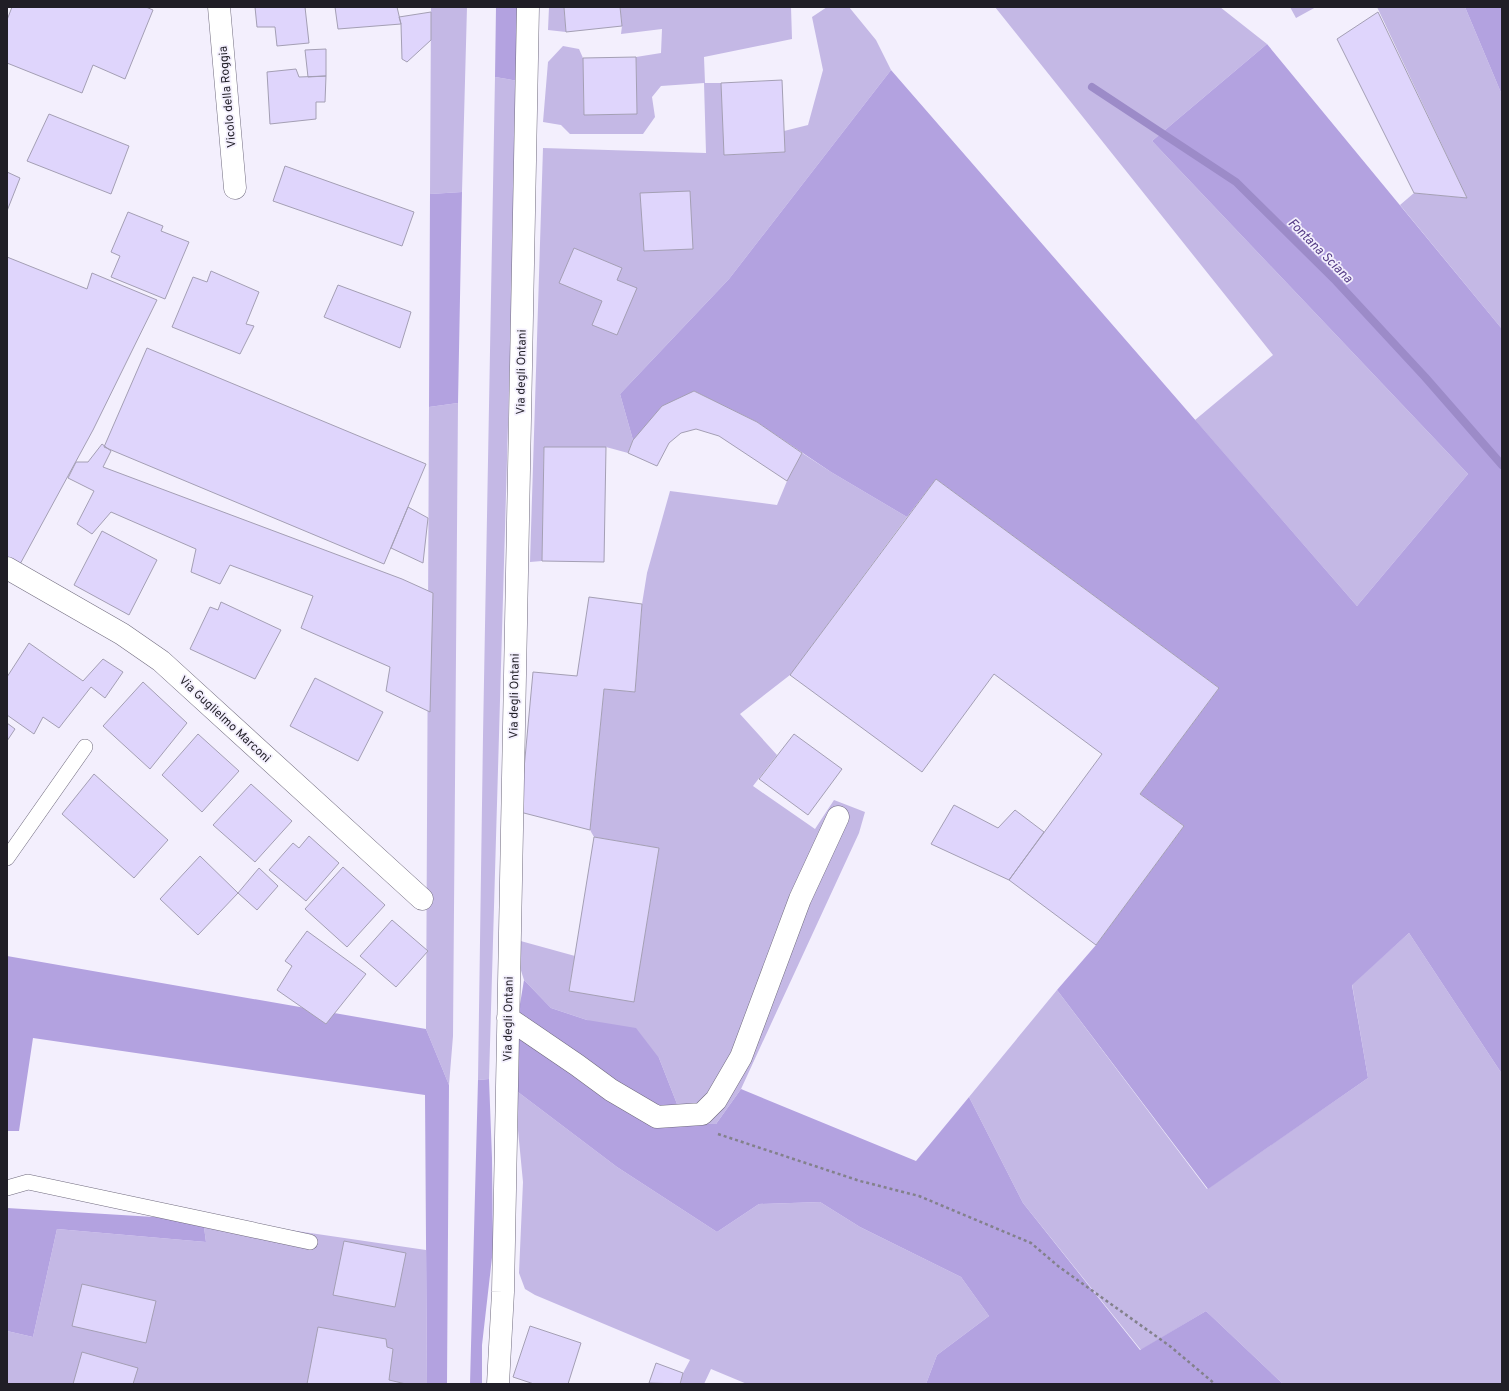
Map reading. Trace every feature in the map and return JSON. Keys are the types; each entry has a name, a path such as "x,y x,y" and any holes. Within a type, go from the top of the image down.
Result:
{"street":[{"name":"Vicolo della Roggia","path":"219,7 235,188"},
{"name":"Via degli Ontani","path":"498,1384 502,1292 508,1018 528,7"},
{"name":"Via Guglielmo Marconi","path":"7,568 122,634 161,660 422,900"},
{"path":"508,1018 578,1065 611,1090 657,1117 702,1114 716,1100 741,1057 800,898 838,817"}],"lane":[{"path":"7,858 85,747"},
{"path":"7,1188 28,1182 310,1242"}],"path":[{"path":"711,1131 860,1181 919,1196 1031,1243 1058,1266 1171,1347 1216,1384"}],"shaded area":[{"path":"431,7 467,7 462,192 430,194"},
{"path":"496,7 520,7 518,81 495,77"},
{"path":"549,7 564,7 566,32 548,30"},
{"path":"620,7 791,7 792,39 704,57 705,83 721,83 725,155 785,152 784,131 808,125 823,70 812,17 827,7 849,7 876,40 891,70 729,279 620,394 633,440 628,453 606,447 544,447 542,561 530,562 543,148 706,153 704,83 661,86 652,97 655,117 643,134 570,134 561,125 543,122 548,62 563,46 579,49 583,58 584,115 637,114 636,57 661,53 662,29 621,34 622,26"},
{"path":"995,7 1220,7 1267,44 1152,141 1468,474 1357,606 1195,420 1273,355"},
{"path":"1290,7 1316,7 1296,18"},
{"path":"1377,7 1465,7 1502,95 1502,329 1400,205 1414,193 1467,198"},
{"path":"1465,7 1502,7 1502,95"},
{"path":"1267,44 1502,329 1502,1074 1409,933 1352,985 1368,1078 1208,1189 1057,990 1096,945 1184,826 1140,794 1219,688 936,479 907,517 831,472 757,422 694,391 633,440 620,394 729,279 891,70 1357,606 1468,474 1152,141"},
{"path":"495,77 518,81 489,1079 478,1080 483,736"},
{"path":"462,192 458,403 429,407 430,194"},
{"path":"458,403 453,1036 449,1085 426,1029 429,407"},
{"path":"802,453 907,517 790,675 740,714 777,755 753,786 815,829 834,800 865,812 859,833 741,1089 716,1124 705,1124 677,1104 659,1058 587,1020 551,1008 524,980 517,958 517,940 575,956 569,991 634,1001 659,848 594,837 590,830 604,689 635,692 642,604 647,573 670,491 777,505 787,481"},
{"path":"1409,933 1502,1074 1502,1384 1283,1384 1206,1311 1141,1350 1023,1203 969,1097 1057,990 1207,1189 1368,1078 1352,984"},
{"path":"7,956 426,1029 449,1085 447,1384 427,1384 425,1095 33,1038 19,1131 7,1131"},
{"path":"524,980 551,1008 587,1020 636,1028 659,1058 677,1104 705,1124 716,1124 741,1089 916,1161 969,1097 1023,1203 1140,1350 1206,1311 1283,1384 926,1384 937,1355 989,1316 961,1277 860,1227 820,1202 759,1204 717,1232 617,1167 514,1089 520,1004"},
{"path":"489,1079 493,1249 482,1345 482,1384 470,1384 478,1080"},
{"path":"514,1089 617,1167 717,1232 759,1204 820,1202 860,1227 961,1277 989,1316 937,1355 926,1384 747,1384 711,1369 704,1384 680,1384 683,1373 690,1360 535,1295 525,1289 519,1273 523,1182"},
{"path":"7,1208 203,1220 206,1242 57,1229 33,1337 7,1331"},
{"path":"207,1218 426,1250 427,1384 7,1384 7,1331 33,1337 57,1229 206,1242 203,1220"}],"building":[{"path":"12,7 146,7 153,10 125,79 93,65 82,93 7,63 7,20"},
{"path":"255,7 305,7 309,43 277,46 275,27 257,27"},
{"path":"335,7 397,7 401,24 338,29"},
{"path":"564,7 620,7 622,26 566,32"},
{"path":"431,12 431,40 407,62 402,59 401,24 399,17"},
{"path":"1378,12 1467,198 1414,193 1337,39"},
{"path":"326,49 326,76 308,77 305,50"},
{"path":"636,57 637,114 584,115 583,58"},
{"path":"296,69 299,77 326,76 325,102 316,102 316,119 270,124 267,72"},
{"path":"782,80 785,152 724,155 721,83"},
{"path":"49,114 129,146 111,194 27,161"},
{"path":"285,166 414,212 402,246 273,201"},
{"path":"7,172 20,178 7,211"},
{"path":"690,191 693,249 644,251 640,193"},
{"path":"128,212 163,226 161,231 189,242 165,299 111,277 120,256 111,252"},
{"path":"574,248 622,268 617,280 637,288 617,335 592,325 602,301 559,283"},
{"path":"7,257 87,289 92,273 157,300 93,430 19,566 7,560"},
{"path":"211,271 259,292 246,324 254,326 240,354 172,327 193,277 207,282"},
{"path":"338,285 411,312 400,348 324,317"},
{"path":"147,348 426,464 384,564 104,447"},
{"path":"694,391 757,422 802,453 787,481 719,436 696,429 681,433 669,443 657,466 628,453 633,440 662,406"},
{"path":"102,444 111,451 103,467 402,579 433,593 430,712 386,691 390,667 301,628 313,596 230,565 220,584 191,572 196,549 111,512 92,534 77,524 94,491 68,478 76,462 88,462"},
{"path":"544,447 606,447 604,562 542,561"},
{"path":"936,479 1219,688 1140,794 1184,826 1096,945 1009,880 1102,754 994,674 922,772 790,675"},
{"path":"408,507 428,518 423,563 391,548"},
{"path":"102,531 157,560 129,615 74,585"},
{"path":"589,597 642,604 635,692 604,689 590,830 520,812 533,672 577,676"},
{"path":"221,602 281,630 255,679 190,649 210,607 218,610"},
{"path":"29,643 83,681 103,659 123,672 105,698 91,687 59,728 43,717 34,734 7,715 7,677"},
{"path":"315,678 383,712 358,761 290,726"},
{"path":"143,682 187,723 150,769 103,726"},
{"path":"7,723 15,729 7,741"},
{"path":"198,734 239,771 202,812 162,775"},
{"path":"794,734 842,769 808,815 759,779"},
{"path":"94,774 168,840 134,878 62,814"},
{"path":"251,784 292,821 255,862 213,825"},
{"path":"954,805 998,828 1015,810 1044,832 1009,880 931,844"},
{"path":"309,836 339,863 306,901 269,870 293,843 299,848"},
{"path":"594,837 659,848 634,1002 569,991"},
{"path":"200,856 238,893 198,935 160,899"},
{"path":"343,867 385,905 347,947 305,909"},
{"path":"259,868 278,886 257,910 238,893"},
{"path":"392,920 428,951 396,987 360,956"},
{"path":"307,931 366,974 326,1024 277,990 292,966 285,961"},
{"path":"344,1241 406,1253 395,1307 333,1295"},
{"path":"82,1284 156,1301 146,1343 72,1326"},
{"path":"530,1326 581,1343 568,1384 534,1384 513,1377"},
{"path":"318,1327 386,1339 387,1347 393,1349 389,1380 406,1384 307,1384"},
{"path":"82,1352 138,1368 133,1384 73,1384"},
{"path":"656,1363 683,1373 680,1384 649,1383"}],"waterway":[{"name":"Fontana Sciana","path":"1092,87 1236,182 1336,281 1425,377 1502,465"}]}
